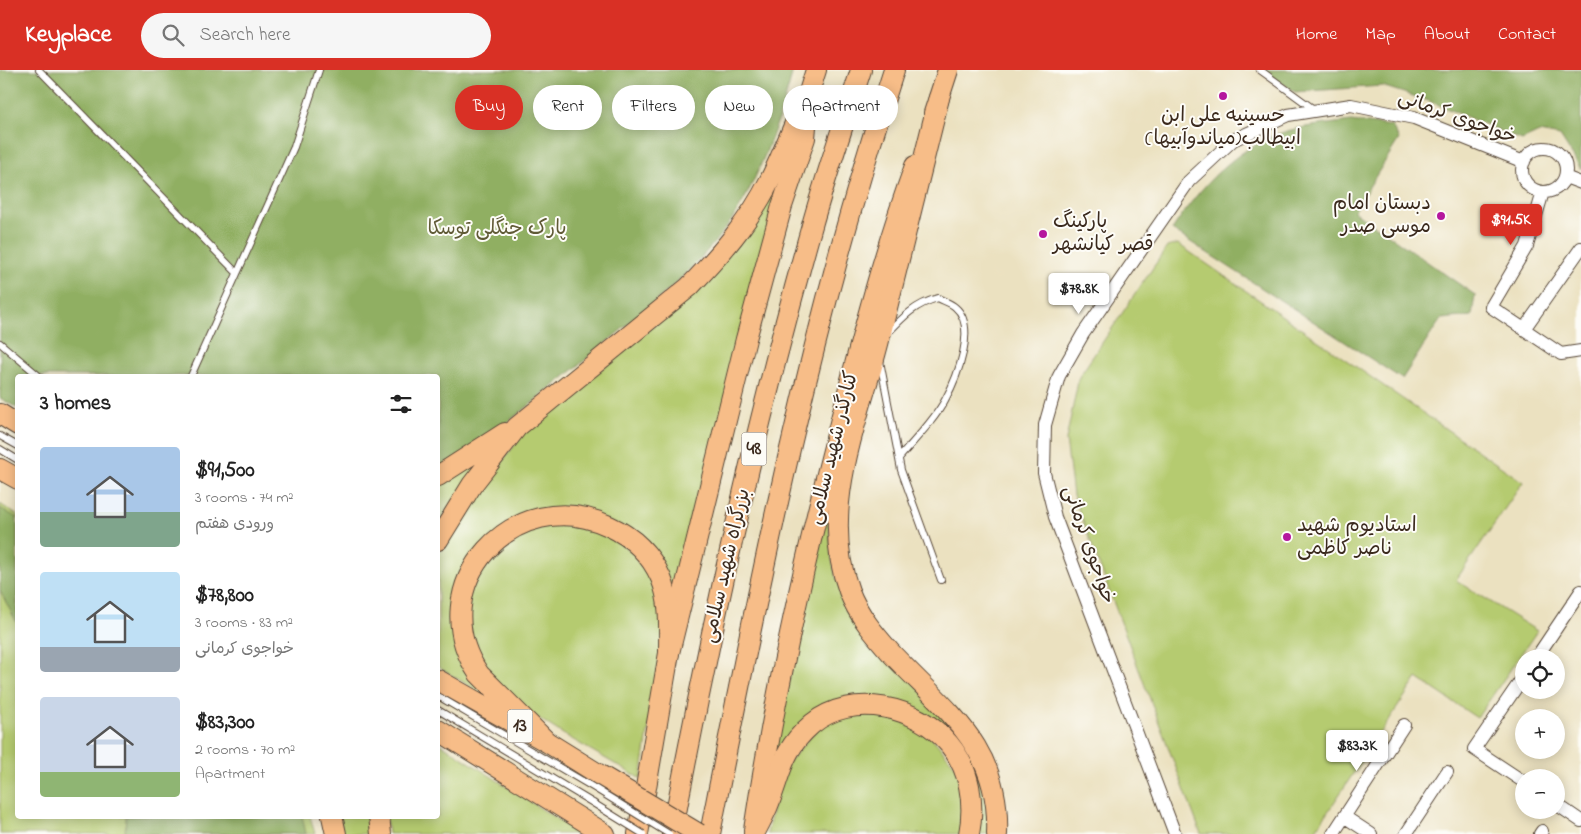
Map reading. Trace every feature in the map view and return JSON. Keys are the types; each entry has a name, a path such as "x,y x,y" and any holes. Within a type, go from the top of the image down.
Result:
{"main road":[{"path":"811,85 816,70"},
{"name":"بزرگراه شهید سلامی","path":"671,834 708,650 744,488 811,228 861,70"},
{"name":"بزرگراه شهید سلامی","path":"710,834 733,717 810,368 861,170 894,70"},
{"name":"کنارگذر شهید سلامی","path":"754,834 762,777 789,639 824,485 889,237 948,70"},
{"path":"939,98 878,345 854,428 838,505 838,534 843,572 857,608 870,627 969,733 989,769 996,800 998,834"},
{"path":"440,475 517,427 689,288 713,262 750,214 770,180 792,130"},
{"path":"638,834 669,653 748,330 782,206 805,138 806,130"},
{"path":"0,414 15,423"},
{"path":"440,537 472,485 517,427"},
{"path":"0,468 15,477"},
{"path":"547,742 479,674 472,664 462,634 462,598 470,574 483,552 510,529 533,518 560,514 576,515 593,518 635,541 655,566 666,596 669,653"},
{"name":"13","path":"440,681 547,742 598,782 699,834"},
{"path":"754,834 770,803 784,758 799,736 814,723 834,712 865,705 907,714 924,722 950,744 964,771 972,795 969,834"},
{"name":"13","path":"440,731 598,830"},
{"path":"333,819 336,834"},
{"path":"379,819 381,834"}],"street":[{"name":"خواجوی کرمانی","path":"1176,834 1055,517 1044,473 1046,425 1059,376 1083,334 1189,180 1233,140 1288,115 1351,105 1414,118 1524,162"},
{"path":"1538,149 1552,149 1562,157 1566,170 1564,177 1556,188 1543,192 1530,187 1526,182 1522,169 1524,162 1532,152 1538,149"},
{"path":"1564,177 1581,184"},
{"path":"1543,192 1527,246 1492,307 1561,354 1581,350"},
{"path":"1524,329 1581,248"},
{"path":"1542,649 1581,591"},
{"path":"1515,689 1474,749 1515,776"},
{"path":"1333,834 1404,726"},
{"path":"1406,834 1447,772"},
{"path":"1565,810 1581,821"},
{"path":"1344,817 1371,834"}],"lane":[{"path":"40,70 237,273"},
{"path":"192,374 294,147 320,70"},
{"path":"1260,70 1316,111"},
{"path":"900,456 945,400 964,352 967,326 956,307 938,298 921,303 903,317 878,345 900,456 901,470 941,580"},
{"path":"0,343 37,374"},
{"path":"0,436 15,444"},
{"path":"0,450 15,458"},
{"path":"440,697 598,782 671,834"},
{"path":"440,711 643,834"}],"green space":[{"name":"پارک جنگلی توسکا","path":"0,70 793,70 789,85 783,85 783,105 779,118 752,184 732,220 716,240 681,278 642,313 502,427 440,471 440,374 15,374 15,407 0,398"},
{"path":"1262,70 1581,70 1581,169 1560,136 1539,132 1522,140 1429,101 1382,86 1295,92"},
{"path":"1351,121 1392,126 1399,139 1354,211 1475,295 1472,316 1441,319 1402,379 1172,230 1213,177 1253,146 1288,131 1309,126"},
{"path":"795,146 671,634 655,557 546,509 459,584 488,697 440,668 440,552 456,521 525,432 680,304"},
{"name":"استادیوم شهید ناصر کاظمی","path":"1178,244 1523,482 1456,580 1537,631 1525,649 1515,649 1515,663 1477,718 1417,678 1313,834 1201,834 1073,495 1066,440 1079,377 1167,247"},
{"path":"499,439 440,522 440,479"},
{"path":"0,504 15,514 15,819 311,819 315,834 0,834"},
{"path":"0,508 15,517 15,619 0,591"},
{"path":"828,513 831,555 836,578 972,755 985,794 989,834 974,834 953,741 847,702 778,761 774,751 811,577"},
{"path":"596,524 647,563 664,624 641,779 563,734 518,705 477,662 464,608 474,572 524,527"},
{"path":"863,710 922,726 959,770 965,834 767,834 778,785 785,767 820,725"},
{"path":"440,743 580,834 388,834 386,819 440,819"},
{"path":"126,819 303,819 306,834 125,834"},
{"path":"340,819 372,819 374,834 343,834"}],"place":[{"name":"حسینیه علی ابن ابیطالب(میاندوآبیها)","path":"1223,96"},
{"name":"دبستان امام موسی صدر","path":"1441,216"},
{"name":"پارکینگ قصر کیانشهر","path":"1043,234"},
{"name":"استادیوم شهید ناصر کاظمی","path":"1287,537"}]}
